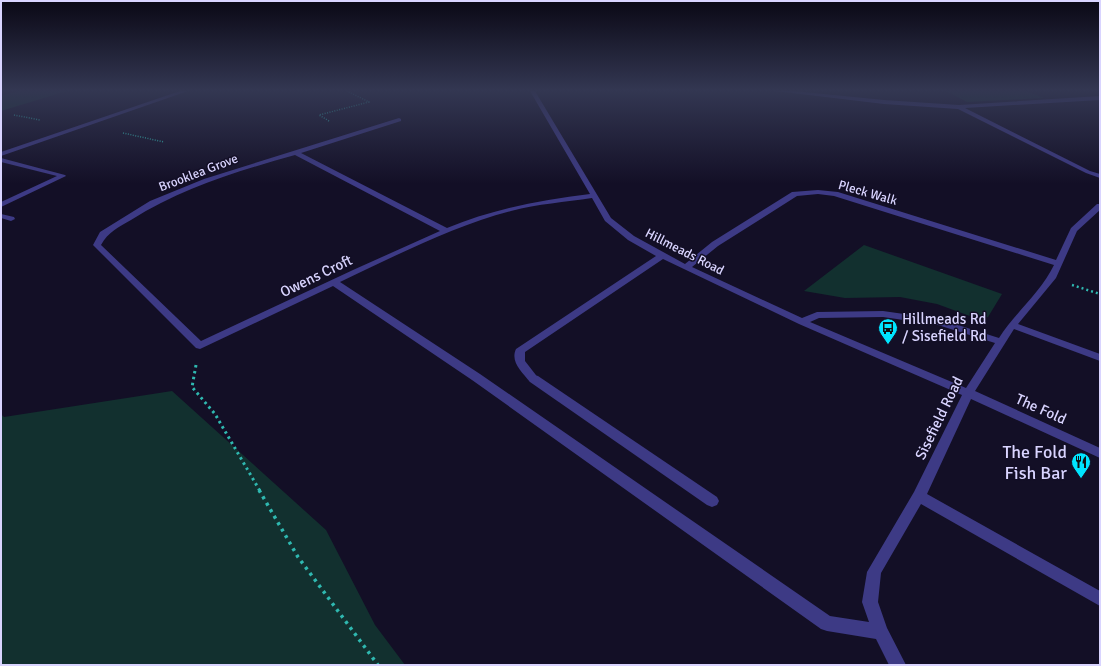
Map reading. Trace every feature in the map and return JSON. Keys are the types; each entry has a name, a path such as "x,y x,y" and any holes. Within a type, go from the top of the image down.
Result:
{"street":[{"path":"1,154 96,122"},
{"path":"296,153 393,122"},
{"name":"Hillmeads Road","path":"550,122 608,219 631,238 685,268 802,322 968,393"},
{"path":"989,122 1100,176"},
{"path":"296,153 446,231"},
{"name":"Brooklea Grove","path":"200,346 97,245 103,234 153,203 206,180 296,153"},
{"path":"1,160 63,176 1,205"},
{"name":"Pleck Walk","path":"685,268 715,244 795,194 818,192 835,194 1059,264"},
{"name":"Owens Croft","path":"200,346 334,282 446,231 495,213 526,205 594,196"},
{"name":"Sisefield Road","path":"898,665 881,632 870,602 874,572 919,496 968,393 1012,326 1052,278 1074,230 1100,206"},
{"path":"1,216 11,219"},
{"path":"662,256 520,351 520,362 534,379 712,501"},
{"path":"334,282 476,377 827,623 881,632"},
{"path":"802,322 817,315 883,314 939,322 1001,342"},
{"path":"1012,326 1100,358"},
{"name":"The Fold","path":"968,393 1100,453"},
{"path":"919,496 1100,599"}],"path":[{"path":"87,125 164,142"},
{"path":"1052,278 1100,294"},
{"path":"200,346 192,387 215,414 298,557 378,665"}],"green space":[{"path":"864,245 1002,294 988,317 978,319 937,304 900,297 845,298 804,291"},
{"path":"172,391 326,530 375,625 405,665 1,665 1,414 4,417"}],"place":[{"name":"Hillmeads Rd / Sisefield Rd","path":"888,345"},
{"name":"The Fold Fish Bar","path":"1081,479"}]}
